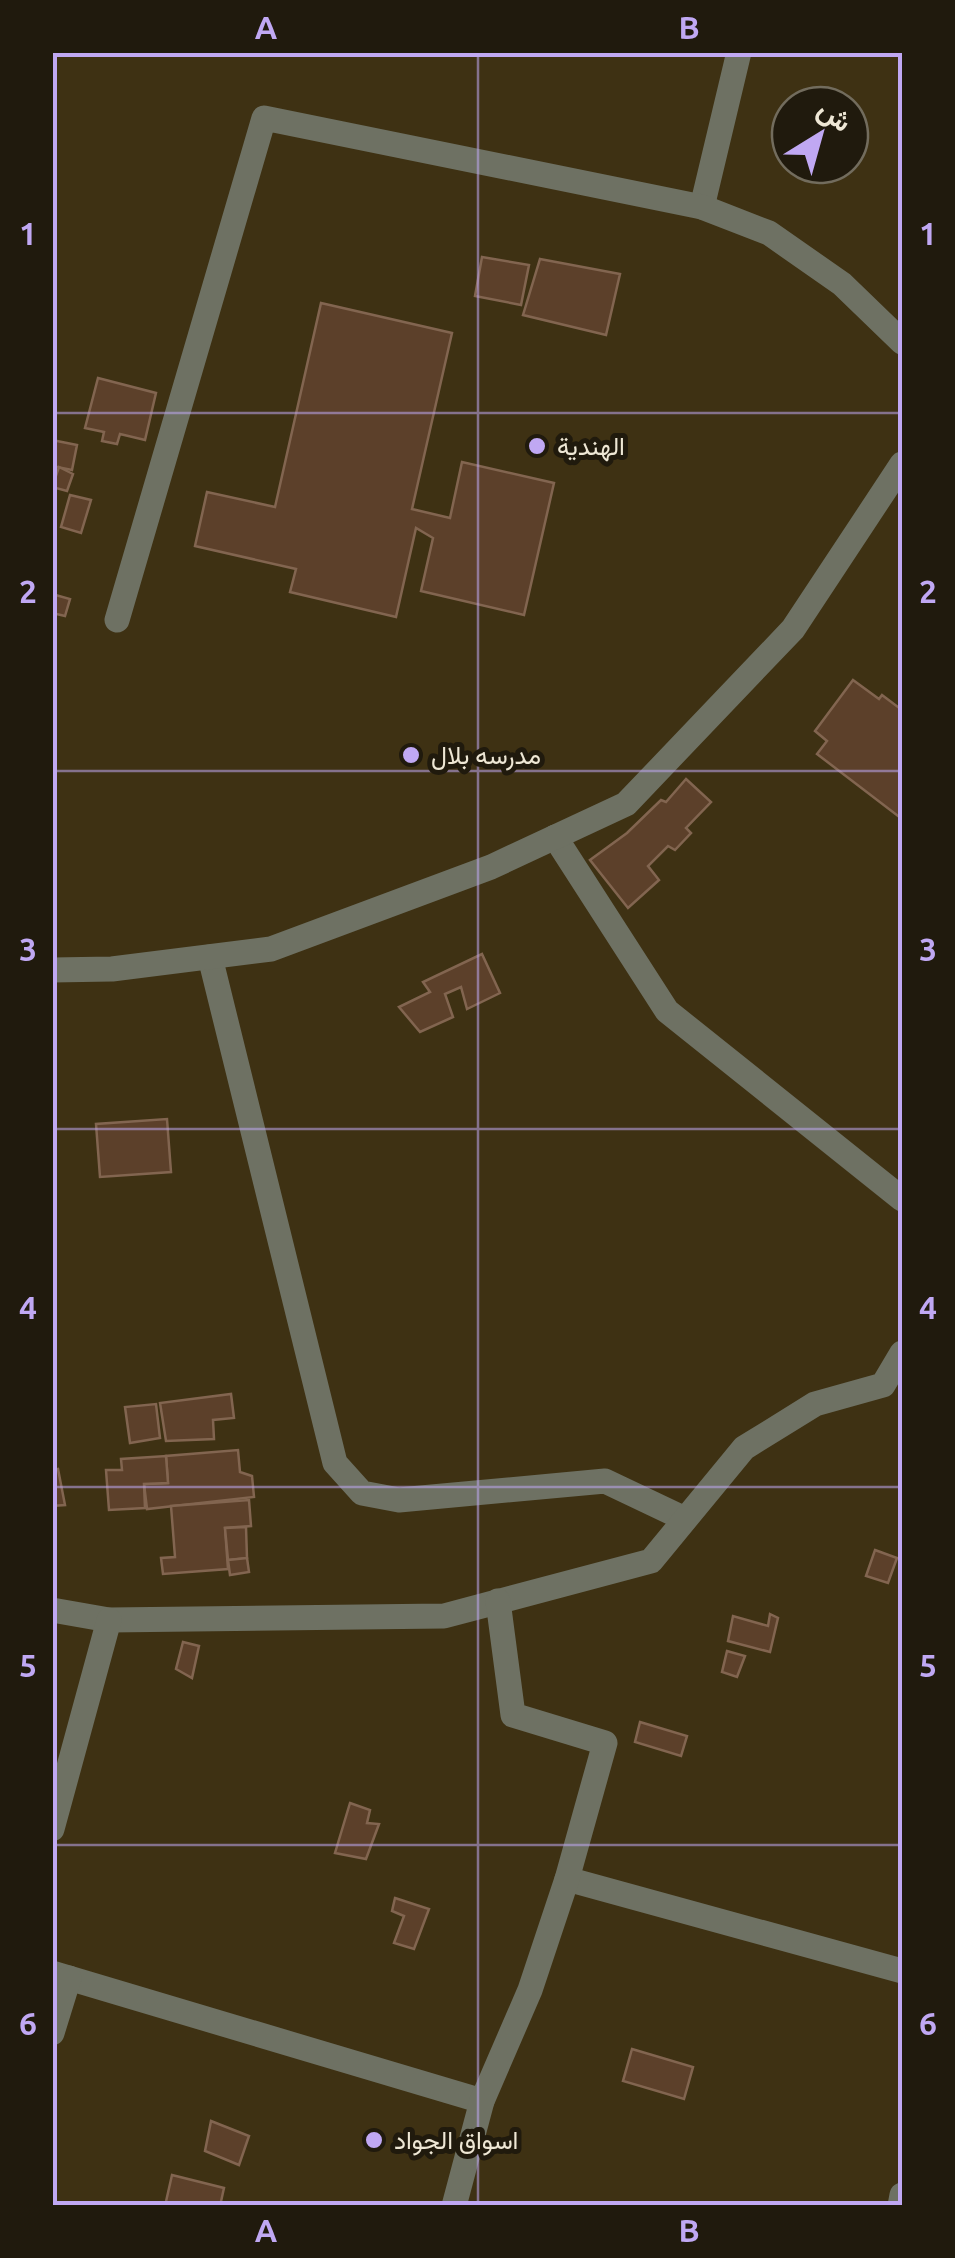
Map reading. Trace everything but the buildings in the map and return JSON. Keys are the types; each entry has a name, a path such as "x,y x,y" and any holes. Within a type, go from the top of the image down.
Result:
{"street":[{"path":"702,207 738,52"},
{"path":"117,620 264,118 702,207 769,233 842,284 902,342"},
{"path":"52,970 112,969 271,949 491,868 626,804 793,629 902,464"},
{"path":"556,837 668,1012 902,1199"},
{"path":"210,956 336,1463 362,1493 400,1500 605,1481 685,1520"},
{"path":"52,1610 110,1620 444,1616 651,1561 744,1448 815,1404 893,1393 902,1353"},
{"path":"454,2206 482,2100 530,1990 567,1880 605,1743 514,1715 498,1601"},
{"path":"52,1829 110,1620"},
{"path":"567,1880 902,1971"},
{"path":"52,2034 61,1976 482,2100"},
{"path":"900,2206 902,2196"}],"place":[{"name":"الهندية","path":"537,446"},
{"name":"مدرسه بلال","path":"411,755"},
{"name":"اسواق الجواد","path":"374,2140"}]}
